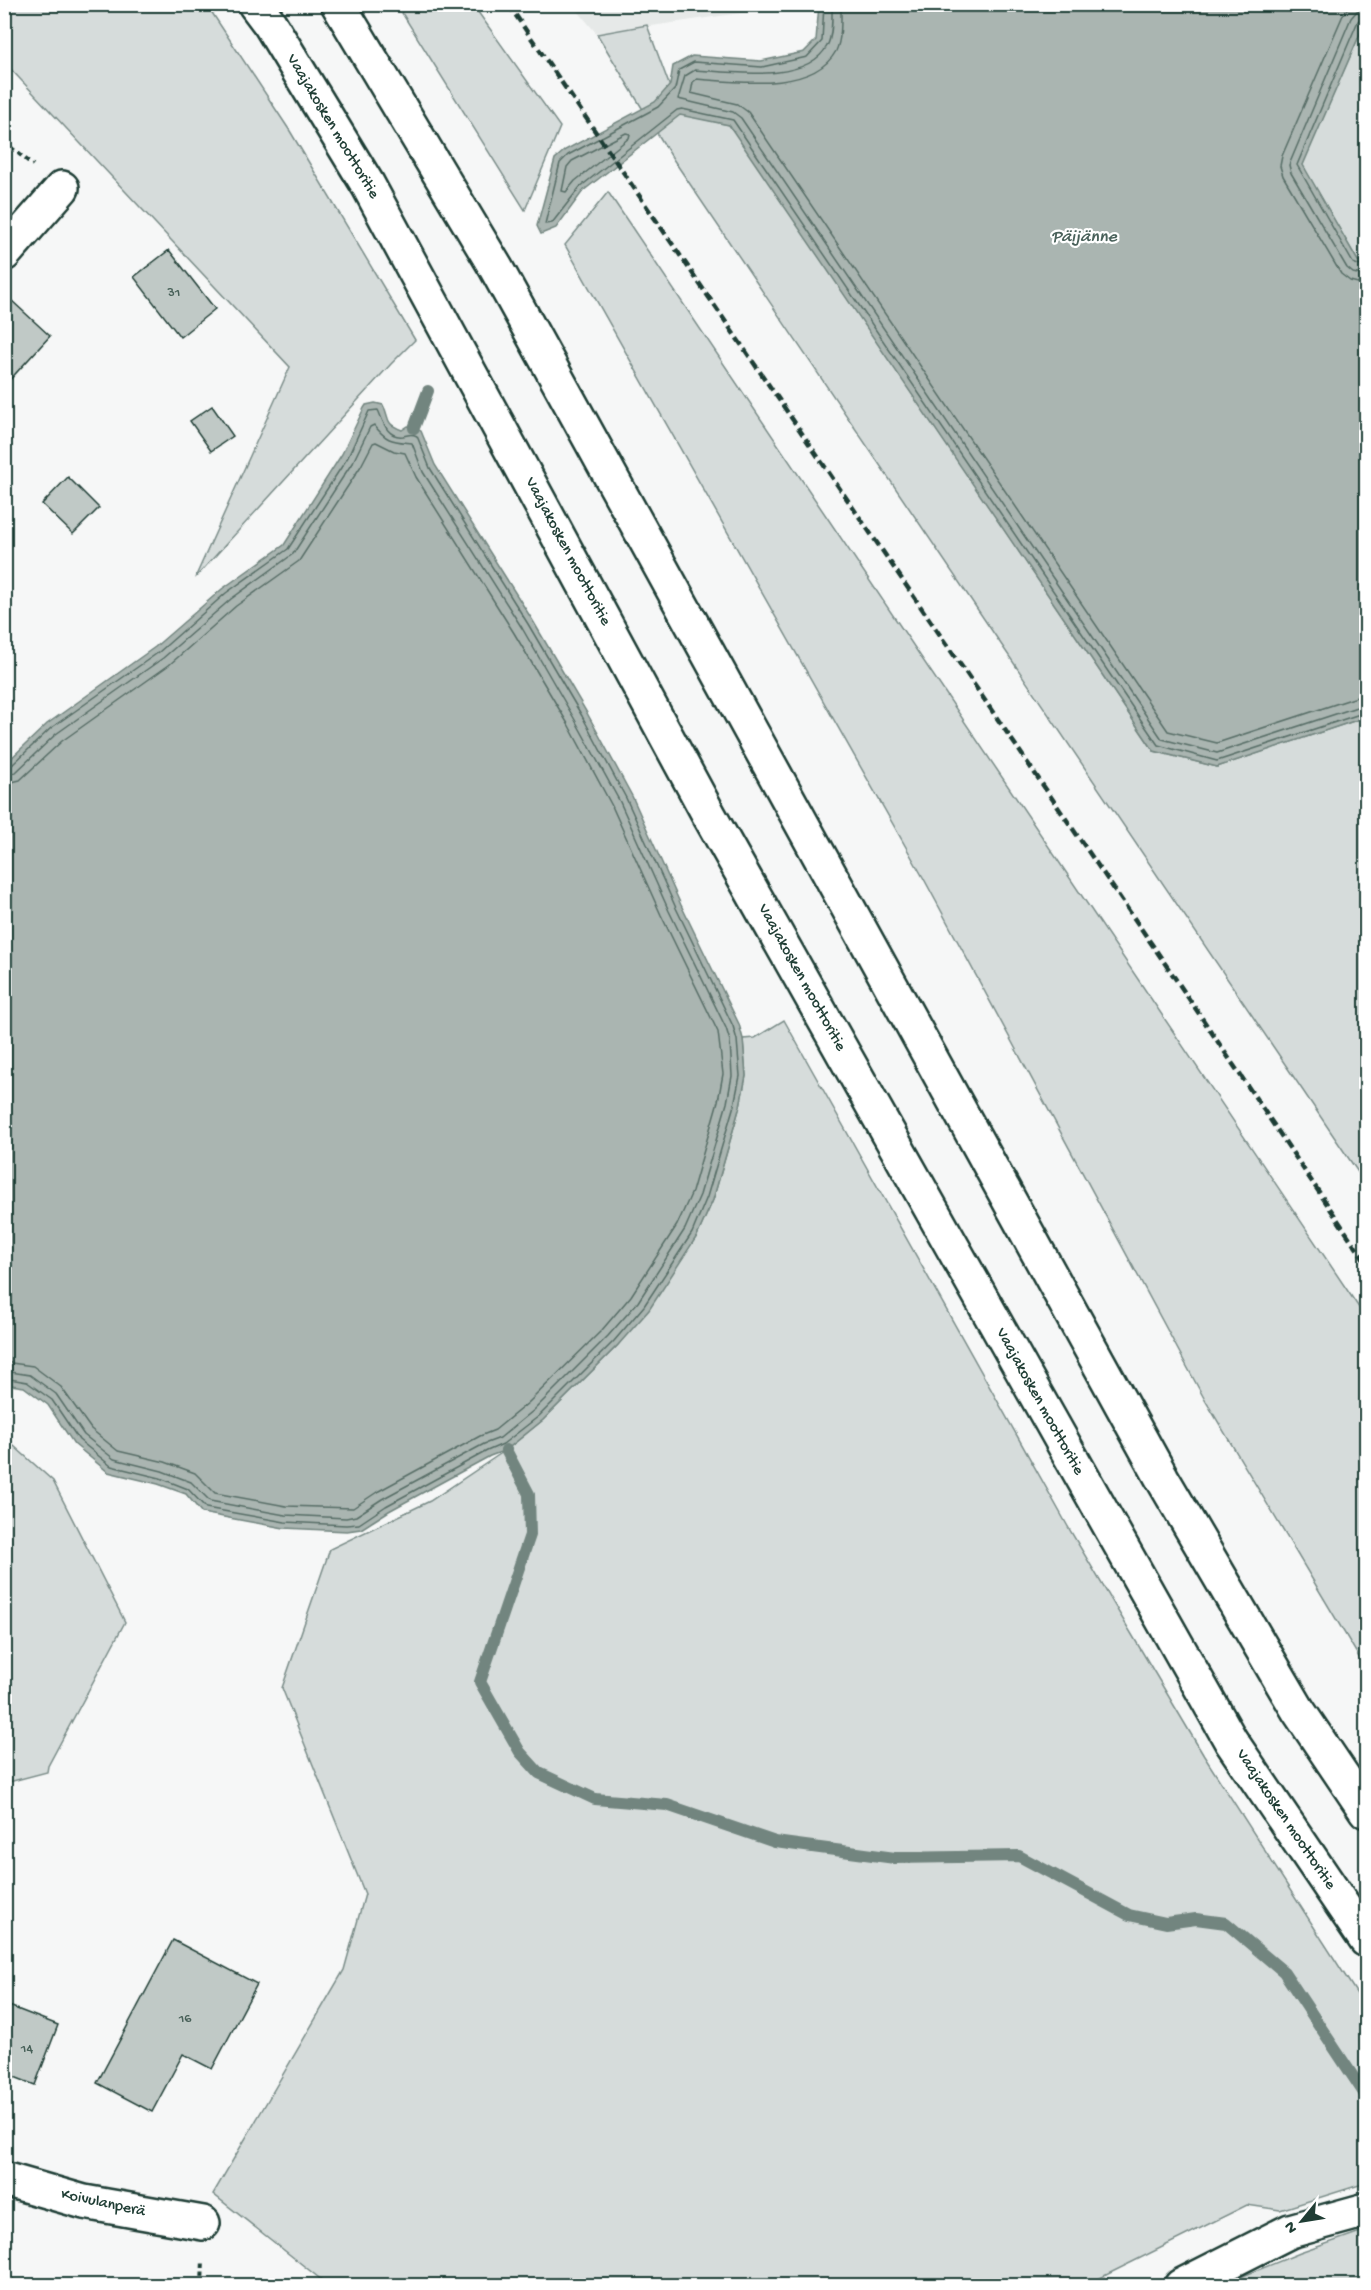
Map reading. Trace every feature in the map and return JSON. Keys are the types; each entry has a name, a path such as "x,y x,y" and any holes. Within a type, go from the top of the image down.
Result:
{"main road":[{"name":"Vaajakosken moottoritie","path":"255,4 270,24 368,185 709,815 1219,1720 1366,1940"},
{"path":"338,4 502,278 1162,1478 1298,1710 1366,1810"},
{"path":"4,254 62,188"},
{"name":"Koivulanperä","path":"4,2179 84,2202 203,2223"},
{"path":"1181,2286 1290,2231 1352,2214"}],"shaded area":[{"path":"5,4 207,5 290,131 415,340 195,578 290,367 5,63"},
{"path":"397,5 473,5 560,127 525,210"},
{"path":"573,5 795,5 597,34"},
{"path":"1366,20 1366,263 1358,261 1302,165"},
{"path":"647,25 680,114 730,125 1154,751 1217,767 1366,717 1366,1184 673,159 597,34"},
{"path":"608,192 1366,1318 1366,1669 1205,1400 924,879 565,245"},
{"path":"784,1020 1071,1532 1204,1756 1366,2008 1366,2183 1280,2210 1247,2205 1084,2286 328,2285 213,2194 344,1970 365,1894 282,1688 330,1549 430,1501 506,1450 543,1420 618,1345 697,1236 713,1200 740,1106 746,1076 743,1039 755,1038"},
{"path":"5,1438 53,1481 125,1622 48,1766 47,1772 5,1783"},
{"path":"1366,2230 1366,2285 1221,2285 1300,2253"}],"water":[{"name":"Päijänne","path":"819,5 1366,5 1366,20 1303,165 1358,261 1366,263 1366,717 1217,767 1154,751 729,125 680,115 583,191 556,228 541,234 537,226 555,159 565,150 655,102 670,85 673,66 692,56 761,61 804,52 816,40"},
{"path":"375,403 383,405 392,425 402,430 408,426 421,431 435,465 533,621 587,713 632,796 681,905 739,1024 743,1039 746,1076 740,1106 713,1200 697,1236 649,1310 618,1345 543,1420 506,1450 490,1456 389,1511 361,1529 347,1531 284,1528 202,1513 186,1494 158,1484 108,1472 74,1444 48,1405 24,1387 5,1384 5,764 47,724 155,647 222,589 284,545 342,454 364,408 366,405"}],"building":[{"path":"169,250 215,309 180,337 134,277"},
{"path":"11,300 50,336 5,385 4,307"},
{"path":"212,406 233,436 211,451 190,421"},
{"path":"68,477 99,508 73,534 42,504"},
{"path":"173,1940 257,1984 212,2069 183,2054 152,2112 97,2083"},
{"path":"4,2004 58,2025 35,2085 4,2073"},
{"path":"4,2276 29,2286 4,2286"}],"waterway":[{"path":"414,428 428,391"},
{"path":"506,1450 529,1494 530,1535 480,1682 520,1752 539,1773 595,1799 667,1805 775,1842 895,1858 1019,1856 1129,1915 1166,1923 1196,1919 1226,1923 1284,1972 1366,2096"}],"railway":[{"path":"508,4 1177,981 1366,1262"}]}
